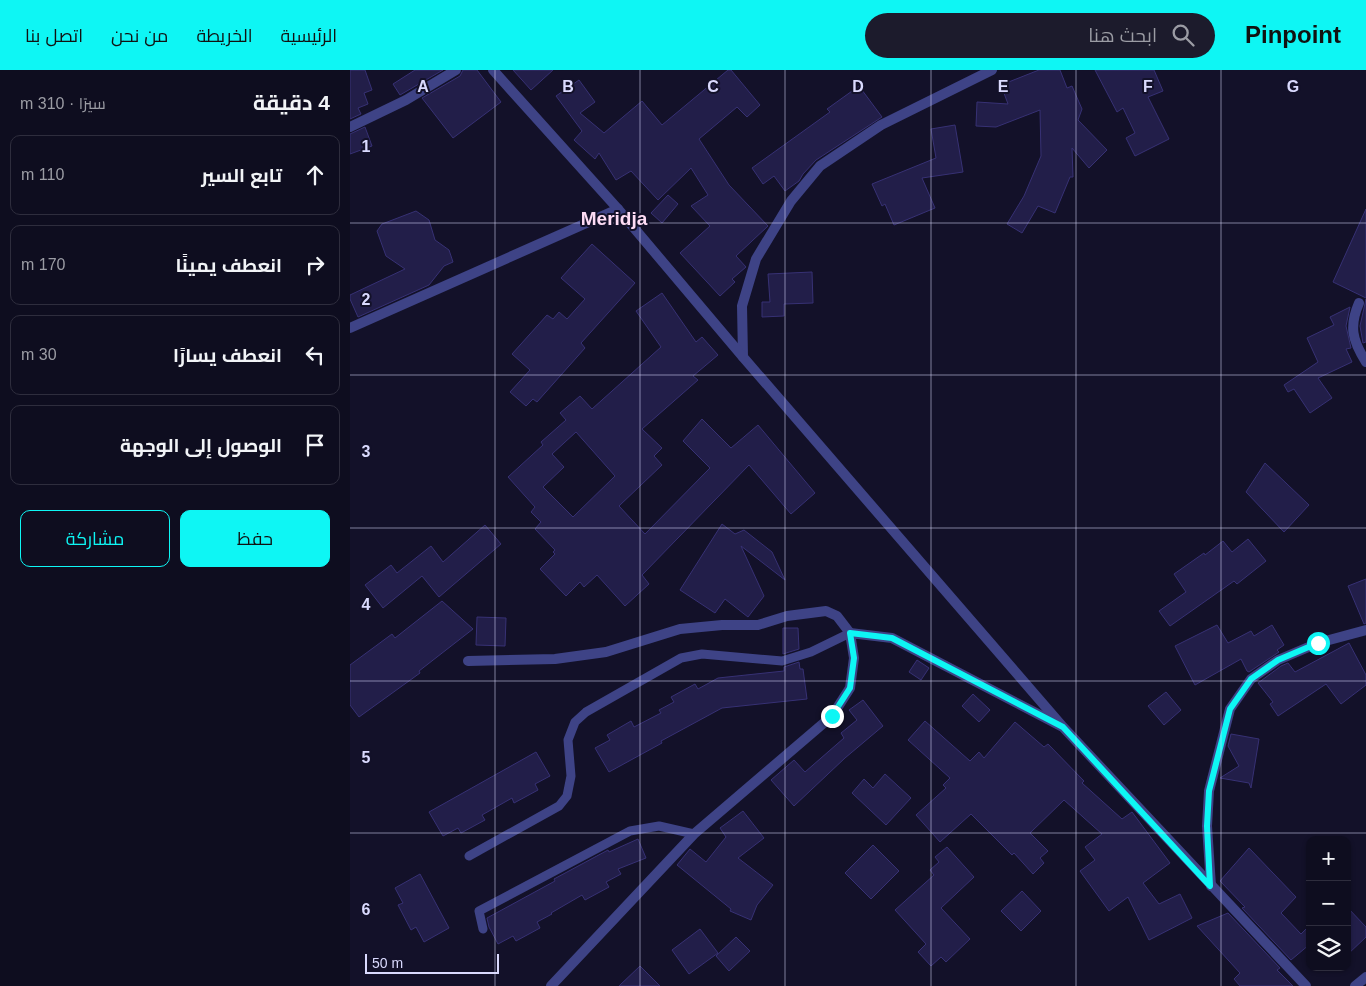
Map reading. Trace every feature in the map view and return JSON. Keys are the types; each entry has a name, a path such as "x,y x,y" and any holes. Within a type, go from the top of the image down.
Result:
{"street":[{"path":"350,127 406,100 456,70"},
{"path":"493,70 618,209 743,357 1063,727 1210,886 1306,986"},
{"path":"743,357 742,306 756,259 791,201 820,166 880,125 992,70"},
{"path":"350,328 618,209"},
{"path":"1359,302 1353,316 1352,332 1366,362"},
{"path":"468,661 555,659 606,652 680,628 758,625 787,616 826,611 837,616 850,633 854,658 850,688 832,716 694,834 551,986"},
{"path":"1210,886 1207,826 1209,791 1230,709 1251,679 1278,660 1318,643 1366,630"},
{"path":"850,633 892,638 1063,727"},
{"path":"1354,986 1366,977"}],"lane":[{"path":"469,856 559,806 567,796 571,776 568,740 575,722 586,712 681,658 702,654 782,661 811,652 850,633"},
{"path":"484,930 479,911 630,831 659,826 694,834"}],"building":[{"path":"350,70 365,70 372,90 364,93 368,104 358,108 361,114 350,119"},
{"path":"415,70 443,70 400,95 393,84"},
{"path":"463,70 477,70 501,102 453,138 422,98 460,76"},
{"path":"513,70 553,70 531,90"},
{"path":"728,70 731,70 760,105 747,117 737,107 699,139 729,185 768,226 736,256 746,267 732,279 735,282 720,296 680,253 710,226 691,206 708,195 691,168 658,200 631,171 616,180 599,153 595,159 574,140 582,131 556,96 579,80 595,102 580,113 604,133 642,101 662,125"},
{"path":"1039,70 1060,70 1067,88 1072,86 1082,109 1078,120 1107,150 1089,168 1072,148 1073,177 1070,177 1055,213 1038,206 1022,233 1007,224 1024,196 1041,156 1040,110 996,127 976,126 977,102 1008,104 1001,85"},
{"path":"1095,70 1154,70 1163,91 1148,97 1169,139 1135,156 1126,138 1135,133 1123,108 1117,112"},
{"path":"859,86 882,117 816,160 799,181 785,191 774,176 763,184 752,168 830,112 827,109"},
{"path":"955,125 963,172 922,178 935,208 894,225 885,204 882,206 872,184 936,158 931,129"},
{"path":"365,127 372,146 350,154 350,134"},
{"path":"668,195 678,204 662,223 651,213"},
{"path":"1366,209 1366,298 1333,282"},
{"path":"416,211 429,220 435,240 449,250 453,262 444,266 429,285 358,317 350,295 405,269 386,256 377,231 382,224"},
{"path":"592,244 635,283 581,343 585,348 537,402 533,399 526,406 510,392 530,370 512,354 547,315 553,319 559,312 567,319 585,299 561,278"},
{"path":"812,272 813,303 784,304 784,316 762,317 762,302 770,302 768,274"},
{"path":"662,293 696,342 702,337 718,355 693,376 698,380 642,429 662,448 654,456 662,465 619,506 645,534 710,468 683,441 702,419 731,448 758,425 815,493 791,514 749,465 642,575 649,584 625,606 597,575 584,587 580,582 566,596 540,569 555,554 553,552 555,550 535,529 541,522 531,512 535,507 508,477 543,445 541,442 566,420 560,413 580,396 592,409 661,347 636,311","holes":["576,432 615,476 573,517 543,487 564,467 552,454"]},
{"path":"1366,299 1366,342 1363,343 1360,326"},
{"path":"1350,307 1346,326 1351,348 1346,349 1352,362 1318,378 1332,398 1310,413 1294,389 1288,392 1284,385 1318,362 1307,338 1334,325 1330,317"},
{"path":"1265,463 1309,505 1284,532 1246,492"},
{"path":"722,524 735,534 744,530 772,552 785,580 741,546 764,596 748,617 725,599 715,613 680,590"},
{"path":"485,525 501,544 439,597 422,576 383,608 365,585 391,565 397,573 431,546 443,562"},
{"path":"1248,539 1266,561 1237,584 1234,581 1170,626 1159,611 1186,592 1174,574 1204,553 1205,555 1223,541 1232,552"},
{"path":"1366,579 1366,623 1364,624 1348,586"},
{"path":"442,601 473,629 419,671 420,673 359,717 350,705 350,665 392,634 395,638"},
{"path":"477,617 506,618 505,646 476,645"},
{"path":"1217,625 1228,643 1251,631 1254,636 1272,625 1284,645 1277,650 1279,652 1249,672 1241,659 1195,685 1175,646"},
{"path":"783,628 798,628 799,649 783,654"},
{"path":"1349,643 1366,675 1366,685 1341,704 1326,684 1278,716 1270,704 1273,702 1258,683 1281,666 1288,663 1295,672"},
{"path":"917,660 929,668 921,680 909,672"},
{"path":"799,662 800,669 803,669 807,699 722,708 609,772 595,748 610,740 607,735 631,721 634,727 661,713 659,710 674,702 671,697 695,684 698,689 718,678 784,671 784,667"},
{"path":"1166,692 1181,710 1164,725 1148,706"},
{"path":"973,694 990,710 979,722 962,706"},
{"path":"863,700 883,726 845,758 794,806 771,780 794,760 805,772 844,738 841,733 857,720 849,710"},
{"path":"925,721 970,761 979,752 984,758 1015,722 1044,747 1048,744 1084,781 1082,783 1122,819 1132,812 1170,863 1143,883 1159,904 1180,894 1192,918 1149,940 1128,897 1109,911 1080,871 1095,860 1085,847 1102,834 1064,800 1030,833 1048,851 1040,858 1044,863 1033,874 1014,853 1012,855 971,814 940,842 916,815 946,788 943,785 950,778 908,740"},
{"path":"1231,734 1259,739 1251,788 1249,783 1220,778 1239,766 1228,746"},
{"path":"536,752 550,776 535,784 538,790 514,803 512,798 482,815 485,820 461,833 458,828 443,836 429,812"},
{"path":"885,774 911,798 886,825 852,793 864,779 873,788"},
{"path":"743,811 764,838 738,858 773,885 757,905 751,920 730,911 731,909 677,865 690,849 706,862 726,837 720,828"},
{"path":"638,839 646,858 618,869 621,874 606,882 609,887 585,900 582,895 551,913 537,922 540,928 516,941 513,936 498,944 489,927 487,918 608,850 609,852"},
{"path":"873,845 899,871 871,899 845,873"},
{"path":"947,847 974,877 941,908 970,939 946,962 941,957 931,966 918,952 926,944 895,910 934,875 930,870 939,862 935,857"},
{"path":"1249,848 1296,897 1281,913 1301,934 1306,929 1306,947 1291,960 1242,908 1245,907 1220,881"},
{"path":"420,874 449,928 424,942 416,927 411,930 398,905 403,903 395,888"},
{"path":"1022,891 1041,911 1021,931 1001,911"},
{"path":"1351,911 1366,927 1366,937 1351,951"},
{"path":"1228,913 1280,968 1277,970 1293,986 1240,986 1234,979 1240,973 1197,926"},
{"path":"700,929 718,953 689,974 672,950"},
{"path":"736,937 750,951 729,971 716,956"},
{"path":"640,966 660,986 619,986"}],"district":[{"name":"Meridja","path":"614,218"}],"route":[{"path":"832,716 850,688 854,658 850,633 892,638 1063,727 1210,886 1207,826 1209,791 1230,709 1251,679 1278,660 1318,643"}]}
